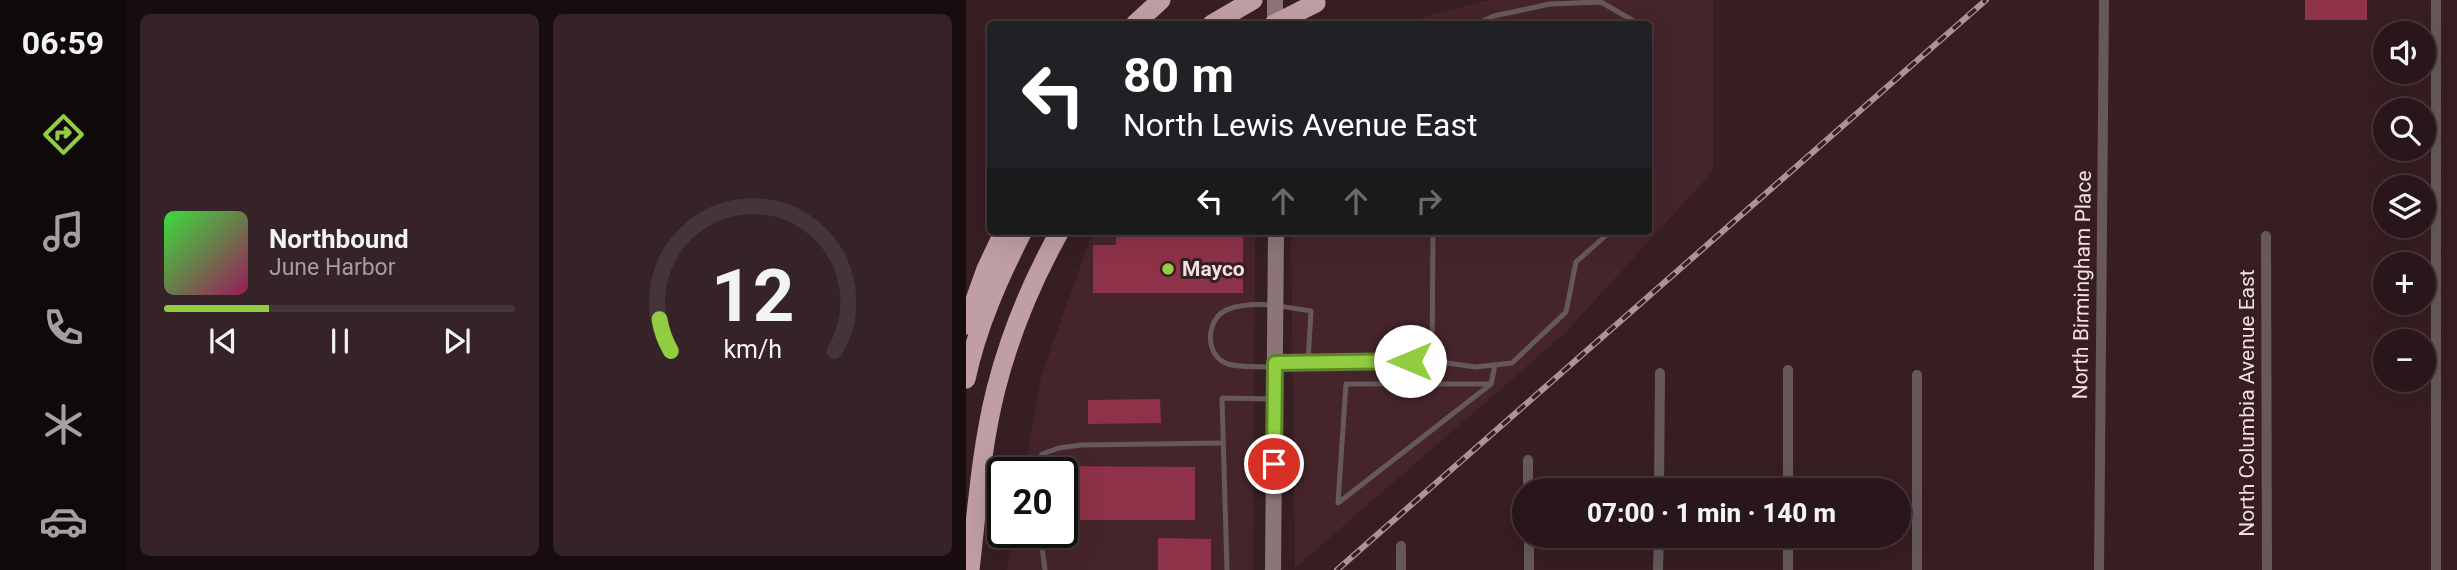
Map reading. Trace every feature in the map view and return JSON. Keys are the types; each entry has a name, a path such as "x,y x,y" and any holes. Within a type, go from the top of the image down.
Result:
{"highway":[{"path":"1138,21 1161,0"},
{"path":"1217,21 1253,0"},
{"path":"1281,21 1319,2"},
{"path":"966,325 986,269 1002,235"},
{"path":"966,379 982,323 999,279 1021,235"},
{"path":"970,570 995,392 1016,323 1058,235"}],"main road":[{"path":"1275,0 1275,21"},
{"path":"1273,570 1276,235"}],"street":[{"name":"North Birmingham Place","path":"2099,570 2104,0"},
{"path":"2436,0 2436,570"},
{"name":"North Columbia Avenue East","path":"2266,236 2267,570"},
{"path":"1788,370 1788,478"},
{"path":"1659,478 1660,373"},
{"path":"1917,375 1917,570"},
{"path":"1528,460 1528,478"},
{"path":"1401,546 1401,570"},
{"path":"1529,548 1529,570"},
{"path":"1658,570 1659,548"},
{"path":"1788,548 1788,570"}],"lane":[{"path":"1483,21 1550,4 1601,2 1634,21"},
{"path":"1432,361 1433,235"},
{"path":"1308,362 1311,310 1238,306 1219,313 1212,323 1211,347 1226,363 1275,365 1308,362 1432,361 1476,367 1511,363 1566,312 1576,262 1606,235"},
{"path":"1490,384 1346,384 1338,503 1490,384 1495,365"},
{"path":"1227,570 1222,398 1274,399"},
{"path":"1041,457 1042,454 1059,448 1081,445 1222,443"},
{"path":"1042,548 1045,570"}],"shaded area":[{"path":"1488,0 1713,0 1713,171 1565,333 1295,568 1291,235 1652,235 1652,21 1408,21"},
{"path":"1092,235 1255,235 1253,570 1007,570 1010,548 1078,548 1078,457 1027,457 1041,377"}],"building":[{"path":"2305,0 2367,0 2367,20 2305,20"},
{"name":"Mayco","path":"1116,235 1243,235 1243,293 1093,293 1093,245 1116,245"},
{"path":"1160,399 1161,423 1088,424 1088,400"},
{"path":"1078,466 1195,467 1195,520 1078,520"},
{"path":"1158,538 1211,539 1211,570 1158,570"}],"railway":[{"path":"1337,570 1986,0"}],"place":[{"name":"Mayco","path":"1168,269"}],"route":[{"path":"1274,464 1275,363 1410,361"}]}
